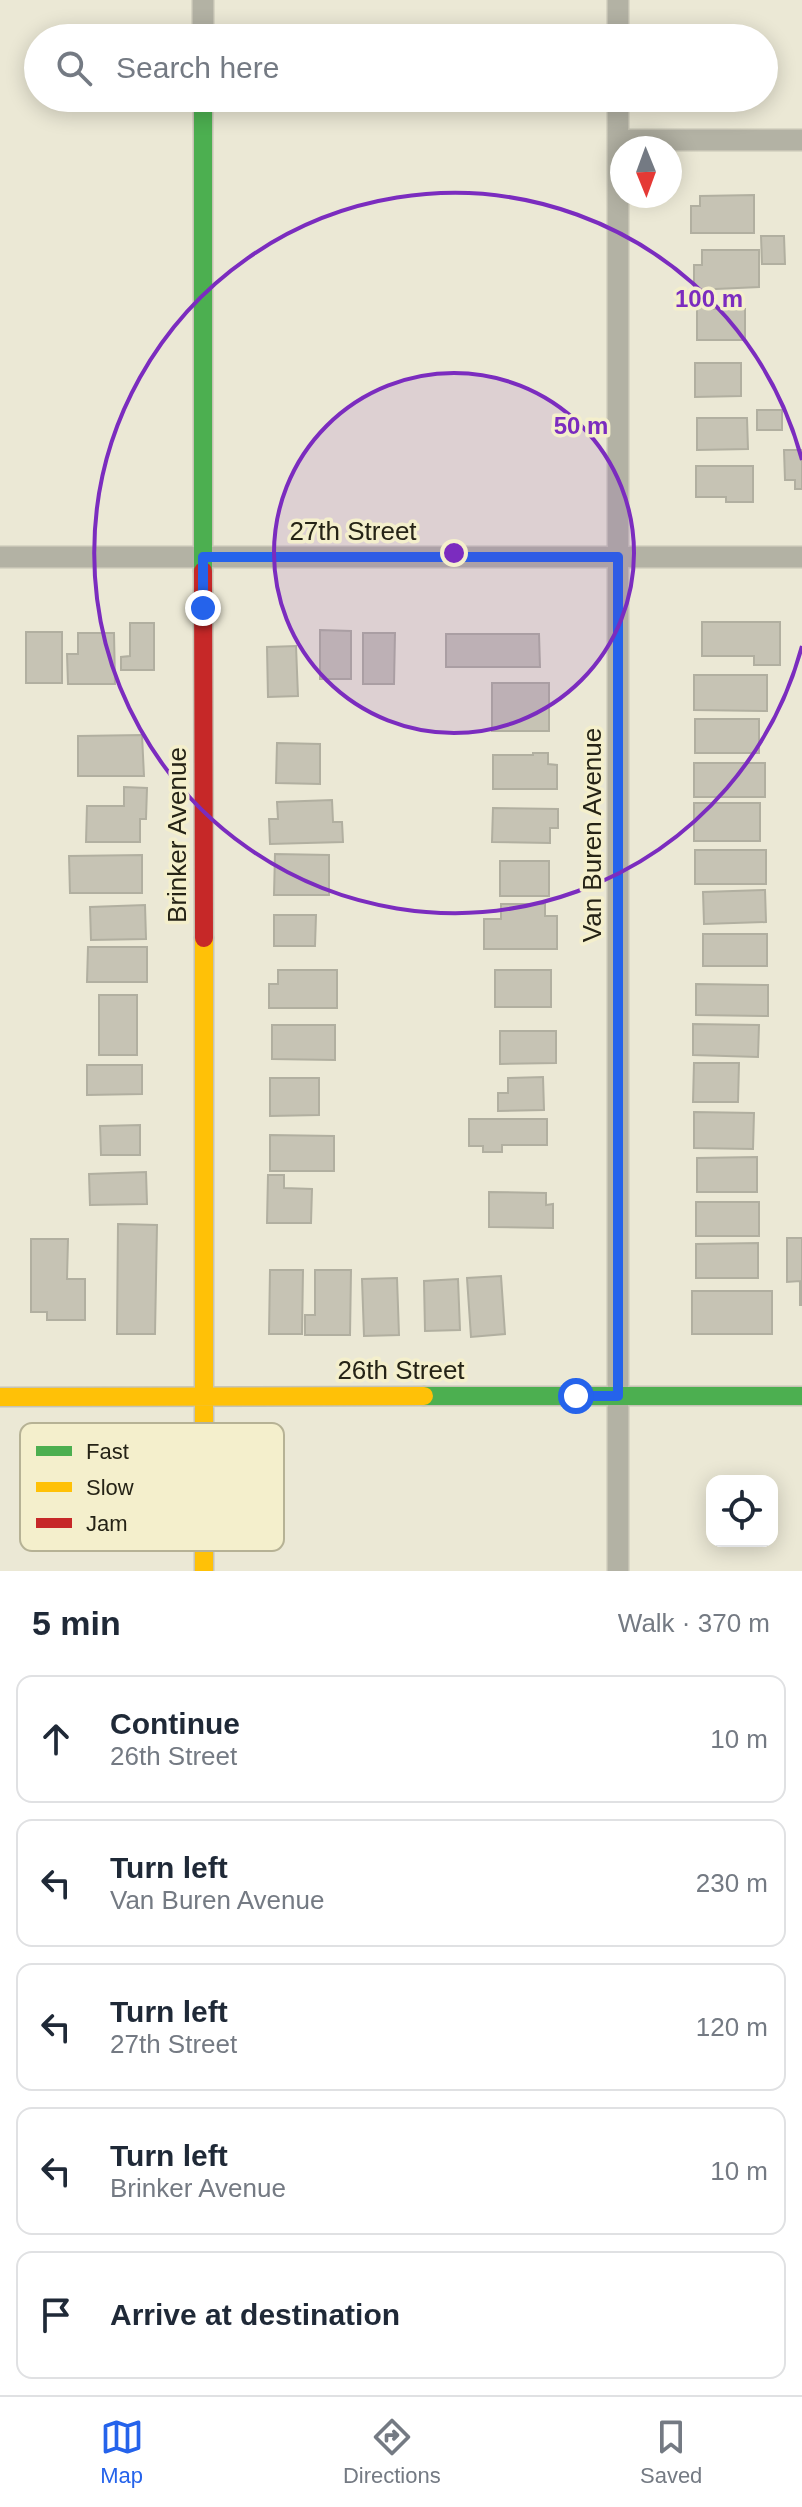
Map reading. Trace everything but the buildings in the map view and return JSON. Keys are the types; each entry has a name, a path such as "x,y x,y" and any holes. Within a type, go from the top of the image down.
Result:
{"street":[{"path":"203,0 203,24"},
{"path":"618,0 618,24"},
{"name":"Brinker Avenue","path":"203,112 204,1423"},
{"name":"Van Buren Avenue","path":"618,112 618,136"},
{"path":"682,140 802,140"},
{"name":"Van Buren Avenue","path":"618,208 618,1571"},
{"name":"27th Street","path":"0,557 802,557"},
{"name":"26th Street","path":"0,1397 802,1396"}],"traffic: fast":[{"path":"203,112 203,571"},
{"path":"424,1396 802,1396"}],"traffic: slow":[{"path":"204,938 204,1423"},
{"path":"0,1397 424,1396"},
{"path":"204,1551 204,1571"}],"traffic: jam":[{"path":"203,571 204,938"}],"route":[{"path":"203,608 203,557 618,557 618,1396 576,1396"}]}
